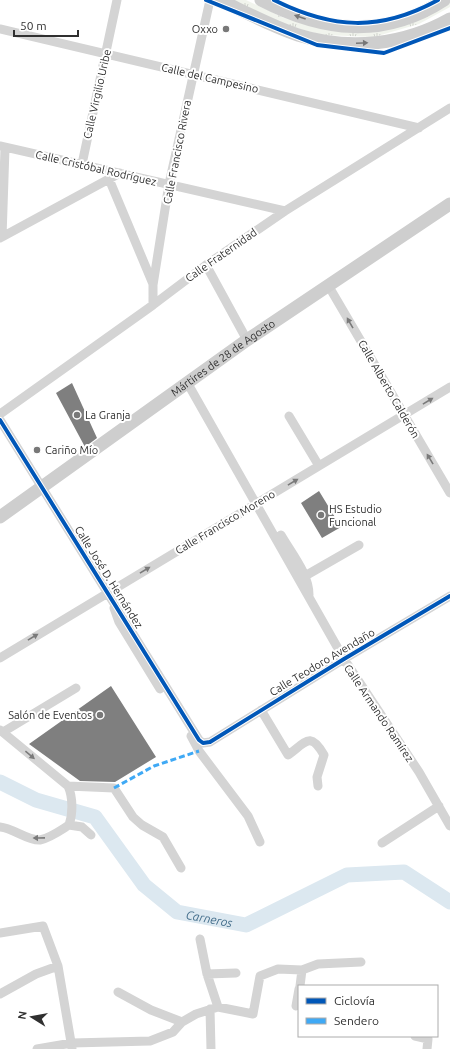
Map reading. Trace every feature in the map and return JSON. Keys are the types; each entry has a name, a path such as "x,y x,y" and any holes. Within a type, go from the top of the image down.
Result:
{"main road":[{"path":"220,0 298,35 322,41 352,44 379,43 406,39 434,28 450,18"},
{"path":"261,0 302,18 350,27 373,27 396,23 419,14 444,0"},
{"name":"Mártires de 28 de Agosto","path":"0,517 188,384 247,340 450,204"}],"street":[{"name":"Calle Virgilio Uribe","path":"82,164 117,0"},
{"name":"Calle Francisco Rivera","path":"153,306 154,285 170,184 210,0"},
{"name":"Calle del Campesino","path":"0,28 419,128"},
{"name":"Calle Fraternidad","path":"0,414 153,306 206,265 285,211 450,108"},
{"name":"Calle Cristóbal Rodríguez","path":"3,147 285,211"},
{"path":"3,147 1,238 120,173"},
{"path":"109,179 154,285"},
{"path":"206,265 247,340"},
{"name":"Calle Alberto Calderón","path":"328,285 450,493"},
{"name":"Calle Armando Ramírez","path":"188,384 344,659 419,772 450,826"},
{"name":"Calle Francisco Moreno","path":"0,658 450,387"},
{"path":"289,416 319,466"},
{"name":"Calle José D. Hernández","path":"0,420 199,740 203,743"},
{"name":"Calle Armando Ramírez","path":"268,524 278,530 305,576 309,585 309,599"},
{"path":"305,576 359,545"},
{"name":"Calle José D. Hernández","path":"108,592 119,622 160,689"},
{"name":"Calle Teodoro Avendaño","path":"203,743 210,742 344,659 450,596"},
{"path":"70,823 71,796 68,786 2,731 76,688"},
{"name":"Calle José D. Hernández","path":"181,709 182,719 199,751 248,816 260,842"},
{"path":"261,710 288,755 307,741 312,740 317,742 324,754 317,777 318,786"},
{"path":"68,786 114,788 133,817 142,825 163,837 181,868"},
{"path":"382,843 438,806"},
{"path":"0,827 11,829 40,840 70,823 82,827 91,835"},
{"path":"0,933 44,926 58,966 72,1046"},
{"path":"200,939 214,1008 211,1049"},
{"path":"36,1049 150,1041 173,1032 182,1022 214,1008 253,1014 260,976 278,969 302,970 318,964 360,962"},
{"path":"0,994 36,974 58,966"},
{"path":"300,985 302,970"},
{"path":"207,974 236,973"},
{"path":"118,992 151,1010 182,1022"},
{"path":"296,1006 298,995"},
{"path":"419,1037 428,1039 427,1049"}],"green space":[{"path":"233,0 246,0 284,18 373,31 450,0 450,7 419,24 374,37 323,35 281,24"}],"building":[{"name":"La Granja","path":"72,383 97,438 85,447 56,393"},
{"name":"HS Estudio Funcional","path":"319,491 341,527 322,538 301,503"},
{"name":"Salón de Eventos","path":"111,686 156,757 115,782 80,781 29,744"}],"waterway":[{"name":"Carneros","path":"0,782 36,800 95,817 144,885 177,912 246,925 347,875 404,872 450,902"}],"marked path":[{"path":"114,788 154,766 199,751"}],"cycle path":[{"path":"206,0 317,45 384,53 450,28"},
{"path":"274,0 295,10 316,17 356,23 376,22 396,18 438,0"},
{"path":"0,420 199,740 203,743 210,742 344,659 450,596"}],"place":[{"name":"Oxxo","path":"226,29"},
{"name":"La Granja","path":"77,415"},
{"name":"Cariño Mío","path":"37,450"},
{"name":"HS Estudio Funcional","path":"321,515"},
{"name":"Salón de Eventos","path":"100,715"}]}
